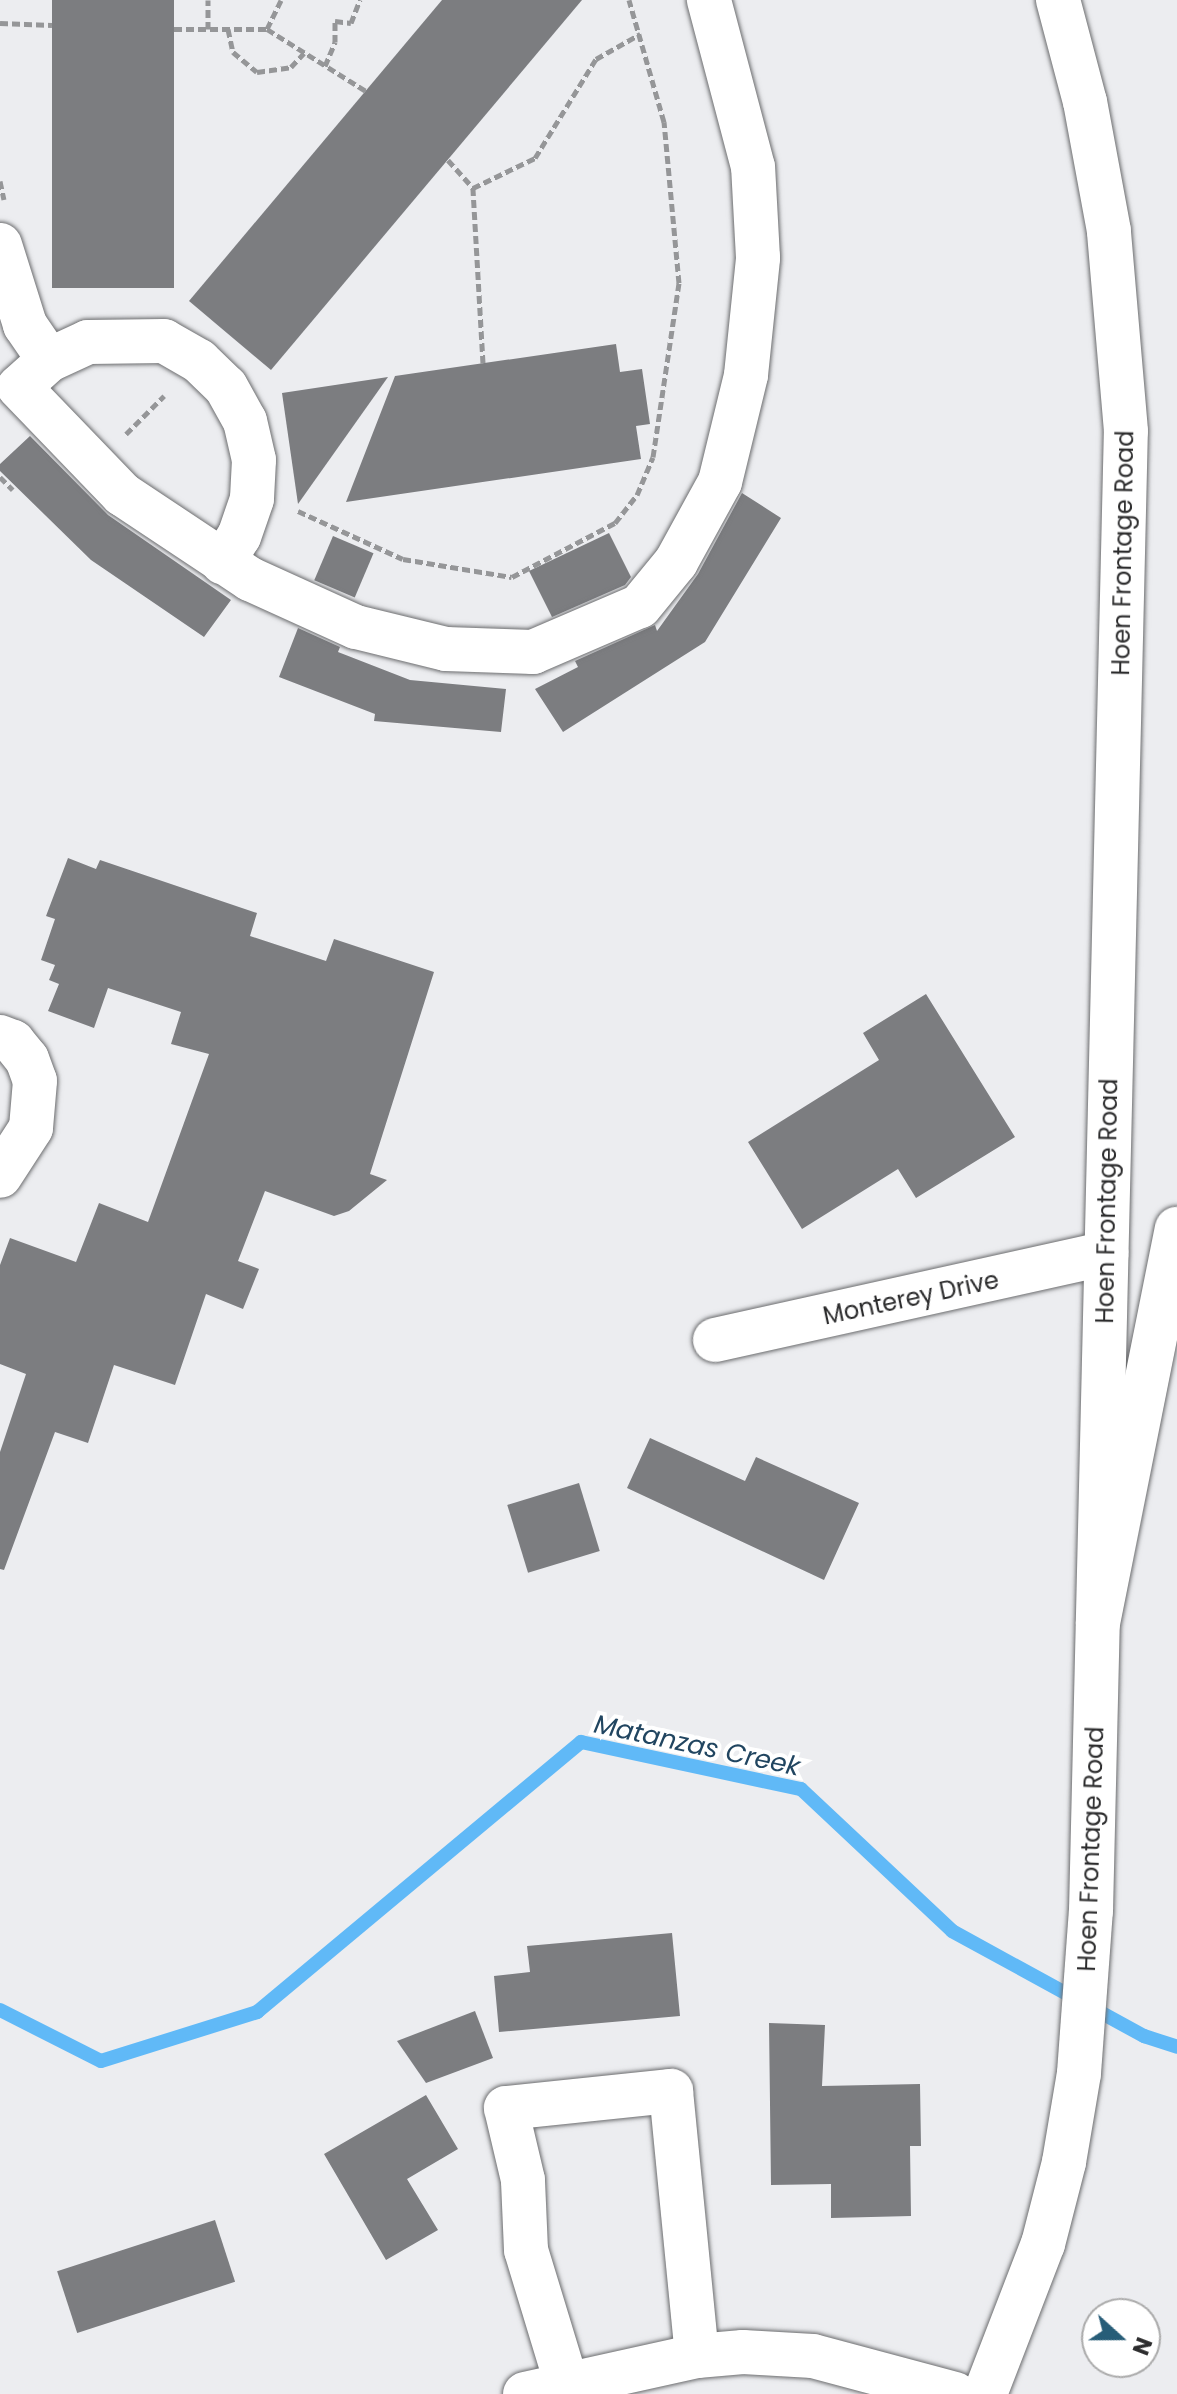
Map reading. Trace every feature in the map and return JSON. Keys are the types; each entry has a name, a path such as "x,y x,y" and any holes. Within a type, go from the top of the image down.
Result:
{"main road":[{"path":"223,562 239,536 252,499 254,460 245,421 226,387 199,361 164,341 88,342 49,360 19,387 59,434 122,494 223,562 356,627 446,649 533,652 640,606 676,562 720,482 746,375 758,258 753,167 709,0"},
{"name":"Hoen Frontage Road","path":"985,2394 1043,2244 1072,2120 1091,1911 1124,364 1098,166 1058,0"},
{"path":"4,229 25,325 49,360"},
{"path":"0,1037 13,1042 27,1059 35,1081 31,1128 0,1176"},
{"path":"1098,1623 1177,1229"},
{"name":"Monterey Drive","path":"715,1340 1106,1253"},
{"path":"567,2385 526,2250 523,2180 506,2108 671,2091 697,2356"},
{"path":"525,2394 697,2356 755,2352 813,2356 955,2394"}],"path":[{"path":"208,0 208,29"},
{"path":"267,29 281,0"},
{"path":"325,66 335,21 351,23 360,0"},
{"path":"282,503 403,559 512,577 615,523 637,495 653,457 679,283 664,122 629,0"},
{"path":"0,23 52,25"},
{"path":"174,29 267,29 366,91"},
{"path":"228,29 233,52 257,72 291,67 304,53"},
{"path":"473,188 535,158 596,59 640,34"},
{"path":"448,160 473,188 483,363"},
{"path":"0,181 4,229"},
{"path":"0,477 13,490"}],"building":[{"path":"52,0 174,0 174,288 52,288"},
{"path":"442,0 582,0 271,370 189,301"},
{"path":"616,344 620,372 642,369 650,424 636,426 641,459 346,502 395,376"},
{"path":"388,377 298,504 282,393"},
{"path":"30,436 108,515 231,600 204,637 91,560 0,471 0,464"},
{"path":"742,493 781,518 705,642 563,732 535,689 578,667 575,661 655,625 657,631 698,574"},
{"path":"609,533 631,577 625,585 552,617 529,571"},
{"path":"333,536 374,553 355,597 314,580"},
{"path":"298,628 340,647 338,652 410,680 506,689 501,732 374,721 375,714 279,677"},
{"path":"68,858 96,869 100,860 257,913 250,936 326,961 334,939 434,972 370,1174 387,1180 349,1211 334,1216 265,1191 238,1261 259,1269 243,1309 206,1294 175,1385 114,1365 88,1443 55,1432 4,1570 0,1569 0,1452 26,1374 0,1364 0,1265 10,1238 76,1262 99,1203 148,1222 209,1054 171,1044 181,1012 108,988 94,1028 48,1011 59,984 49,980 55,965 41,960 55,919 46,916"},
{"path":"926,994 1015,1137 916,1198 898,1169 802,1229 748,1142 879,1060 863,1033"},
{"path":"650,1438 745,1481 756,1457 859,1503 824,1580 627,1488"},
{"path":"579,1483 600,1551 528,1573 507,1505"},
{"path":"672,1933 680,2016 499,2032 494,1976 530,1972 527,1946"},
{"path":"475,2011 493,2058 426,2083 397,2041"},
{"path":"769,2023 825,2025 822,2086 920,2084 921,2146 910,2146 911,2216 831,2218 831,2184 771,2185"},
{"path":"426,2095 458,2149 407,2179 438,2230 386,2260 324,2154"},
{"path":"215,2220 235,2282 77,2333 57,2271"}],"waterway":[{"name":"Matanzas Creek","path":"0,2010 101,2061 257,2012 581,1742 801,1789 952,1931 1144,2036 1177,2047"}]}
